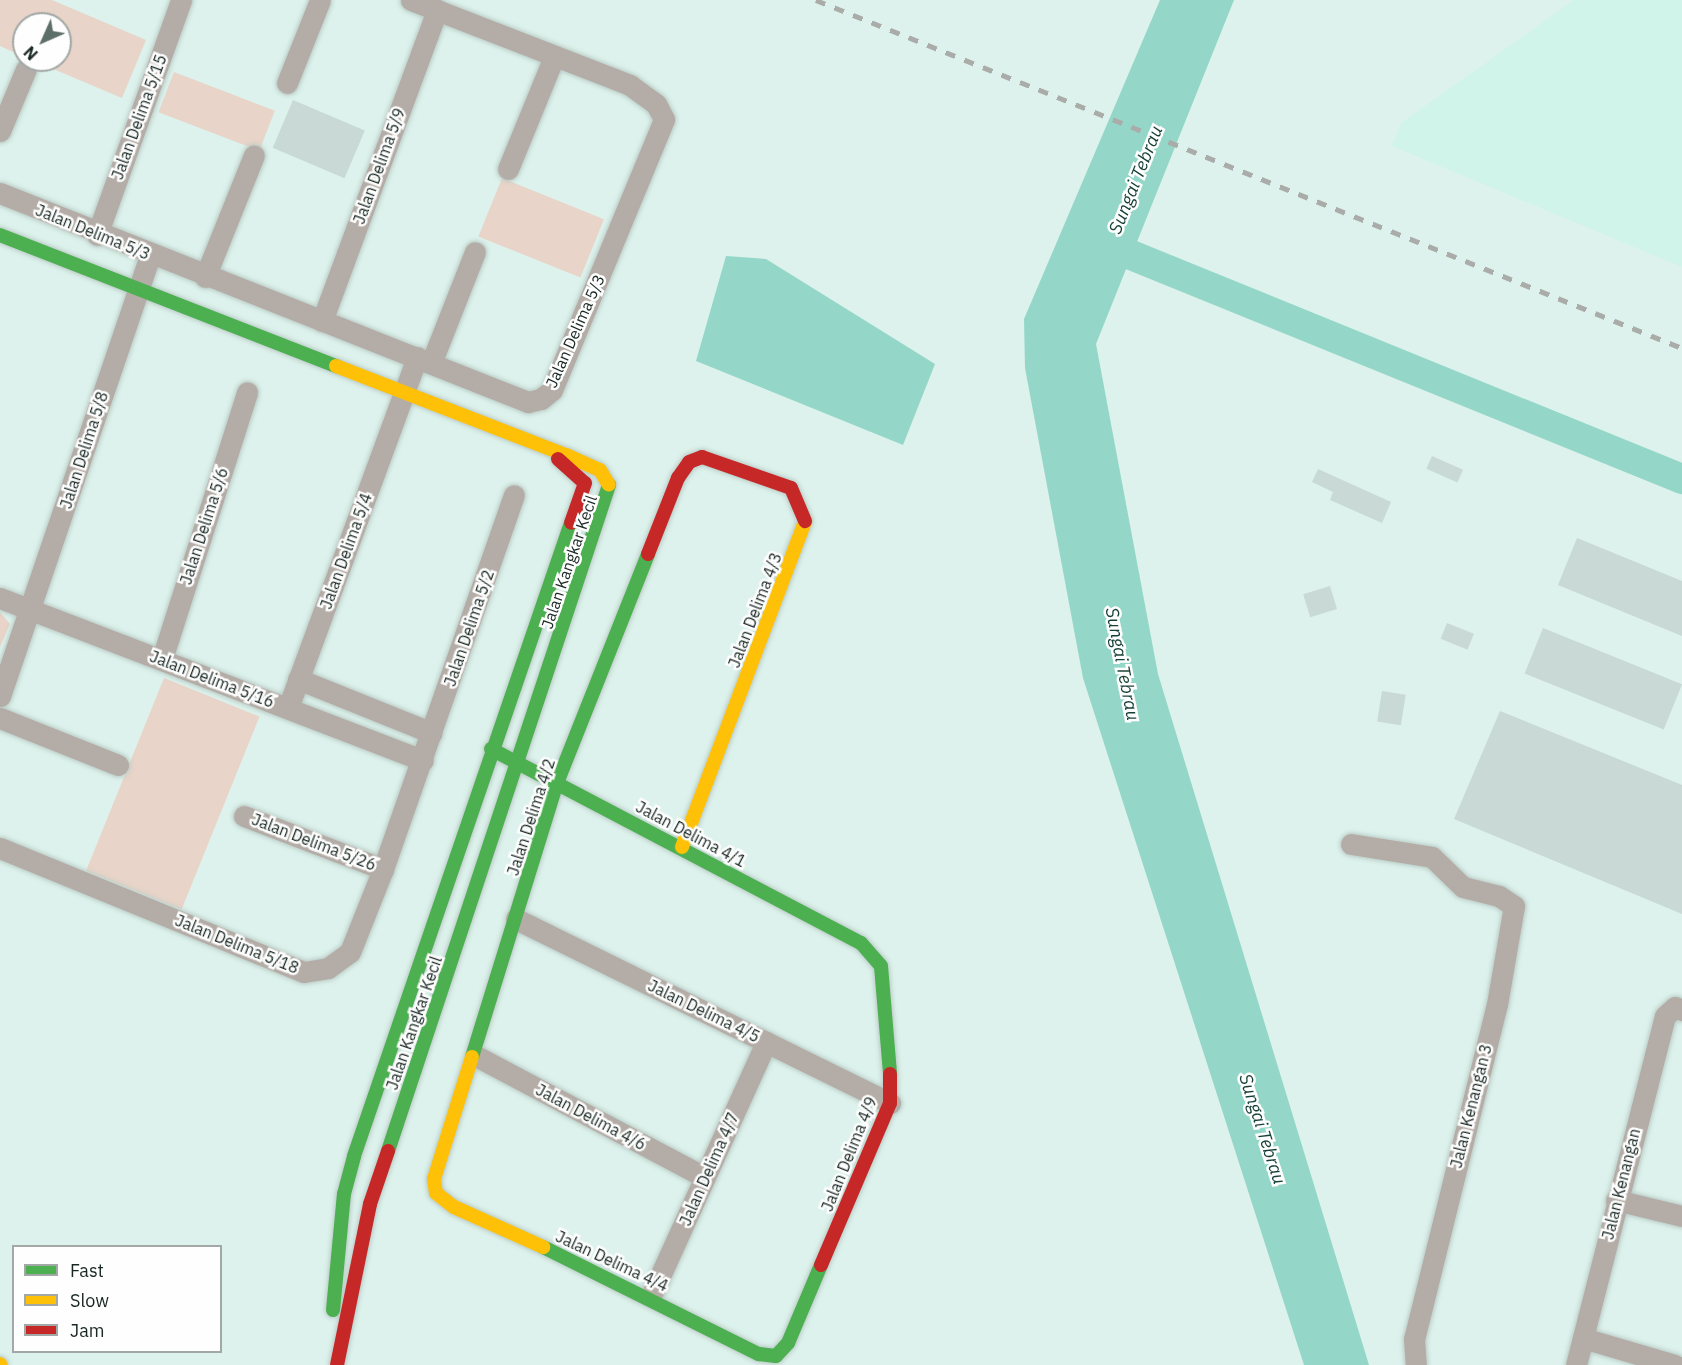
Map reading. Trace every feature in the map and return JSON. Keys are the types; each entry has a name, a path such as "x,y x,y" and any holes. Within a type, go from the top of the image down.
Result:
{"street":[{"name":"Jalan Delima 5/15","path":"97,235 181,0"},
{"path":"287,83 320,0"},
{"name":"Jalan Delima 5/3","path":"0,193 150,256 425,359 528,402 552,390 664,119 656,104 630,85 411,0"},
{"name":"Jalan Delima 5/9","path":"322,321 437,10"},
{"path":"508,169 554,57"},
{"path":"0,131 25,72"},
{"path":"205,277 254,155"},
{"path":"0,235 552,453"},
{"name":"Jalan Delima 5/4","path":"288,708 404,395 425,359 475,252"},
{"name":"Jalan Delima 5/8","path":"32,613 136,288 150,256"},
{"name":"Jalan Delima 5/6","path":"162,659 247,392"},
{"name":"Jalan Kangkar Kecil","path":"327,1365 344,1194 491,749 585,483 552,453"},
{"name":"Jalan Kangkar Kecil","path":"338,1365 370,1204 610,496 600,470 552,453"},
{"name":"Jalan Delima 4/3","path":"682,847 806,518 791,488 722,461 702,456 689,462"},
{"name":"Jalan Delima 4/2","path":"436,1193 434,1179 476,1056 557,783 689,462"},
{"name":"Jalan Delima 5/2","path":"423,760 514,495"},
{"name":"Jalan Delima 5/16","path":"0,598 32,613 162,659 423,760"},
{"path":"0,696 32,613"},
{"path":"298,679 432,734"},
{"path":"0,718 118,765"},
{"name":"Jalan Delima 4/1","path":"491,749 682,847 872,952"},
{"name":"Jalan Delima 5/18","path":"0,848 304,972 328,968 350,952 423,760"},
{"name":"Jalan Delima 5/26","path":"244,816 383,869"},
{"name":"Jalan Kenangan 3","path":"1351,844 1432,857 1458,883 1509,900 1514,912 1497,1004 1414,1339 1416,1365"},
{"name":"Jalan Delima 4/5","path":"516,919 891,1103"},
{"name":"Jalan Delima 4/9","path":"776,1356 788,1343 891,1103 889,1015 881,966 872,952"},
{"name":"Jalan Kenangan","path":"1576,1365 1616,1200 1665,1016 1678,1009"},
{"name":"Jalan Delima 4/7","path":"651,1296 766,1042"},
{"name":"Jalan Delima 4/6","path":"476,1056 705,1177"},
{"name":"Jalan Delima 4/4","path":"436,1193 454,1207 651,1296 759,1354 776,1356"},
{"path":"1616,1200 1682,1216"},
{"path":"1583,1338 1675,1365"}],"shaded area":[{"path":"0,0 52,0 146,40 122,98 60,72 72,72 72,12 12,12 12,52 0,46"},
{"path":"1574,0 1682,0 1682,267 1392,146 1401,123"},
{"path":"174,72 275,111 259,151 159,112"},
{"path":"502,178 604,219 580,278 478,236"},
{"path":"0,612 10,624 0,647"},
{"path":"164,678 259,717 182,909 86,871"}],"water":[{"name":"Sungai Tebrau","path":"1160,0 1234,0 1096,344 1158,674 1369,1365 1304,1365 1083,678 1025,368 1024,319"},
{"path":"726,256 766,259 935,364 903,445 696,361"}],"building":[{"path":"293,100 365,130 344,178 273,148"},
{"path":"1432,456 1463,470 1457,483 1426,469"},
{"path":"1318,469 1391,502 1382,523 1330,500 1333,492 1312,482"},
{"path":"1577,538 1682,581 1682,636 1558,585"},
{"path":"1330,586 1337,609 1310,617 1303,594"},
{"path":"1447,623 1474,634 1468,650 1441,639"},
{"path":"1543,628 1682,684 1664,730 1525,673"},
{"path":"1382,691 1406,695 1401,725 1377,722"},
{"path":"1500,711 1682,785 1682,914 1454,819"}],"waterway":[{"path":"1109,246 1682,479"}],"railway":[{"path":"816,0 1682,348"}],"traffic: fast":[{"path":"0,235 336,366"},
{"path":"388,1151 609,485"},
{"path":"333,1310 344,1194 354,1156 571,523"},
{"path":"472,1057 557,783 648,554"},
{"path":"491,749 861,943 881,966 890,1074"},
{"path":"543,1247 759,1354 776,1356 788,1343 821,1265"}],"traffic: slow":[{"path":"336,366 566,455 600,470 609,485"},
{"path":"682,847 805,521"},
{"path":"472,1057 434,1179 436,1193 454,1207 543,1247"}],"traffic: jam":[{"path":"648,554 678,478 689,462 702,457 791,488 805,521"},
{"path":"558,459 585,483 571,523"},
{"path":"821,1265 890,1103 890,1074"},
{"path":"337,1365 370,1204 388,1151"}]}
